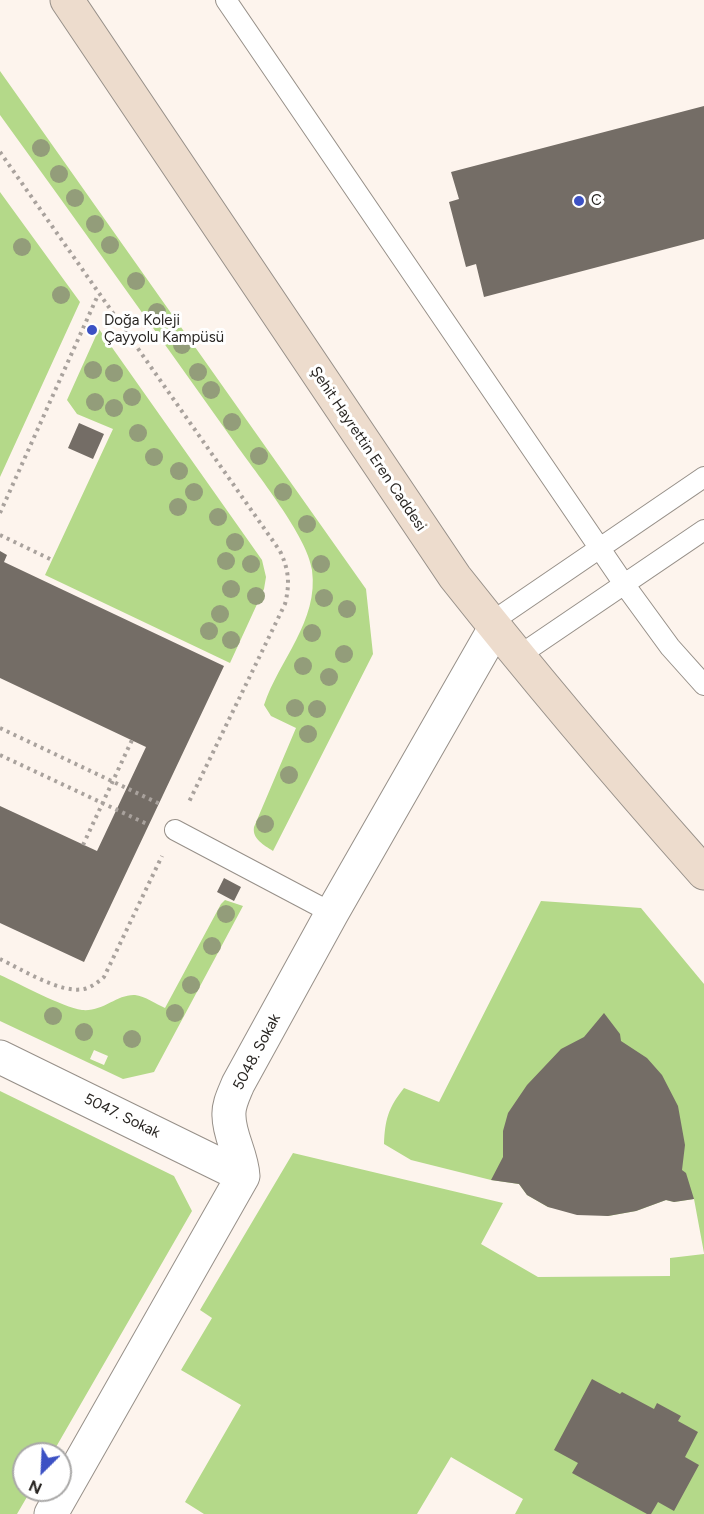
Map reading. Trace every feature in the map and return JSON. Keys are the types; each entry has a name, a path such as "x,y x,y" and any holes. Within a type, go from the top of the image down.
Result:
{"main road":[{"name":"Şehit Hayrettin Eren Caddesi","path":"67,0 432,544 518,657 617,776 704,873"}],"street":[{"name":"5048. Sokak","path":"243,1176 243,1164 228,1116 232,1099 332,913 493,626"},
{"name":"5047. Sokak","path":"0,1057 243,1176"},
{"path":"51,1514 243,1176"}],"lane":[{"path":"225,0 624,584 670,647 704,685"},
{"path":"493,626 600,547 704,477"},
{"path":"518,657 704,530"},
{"path":"175,830 332,913"}],"path":[{"path":"0,152 279,551 290,581 285,604 104,977 95,985 82,989 67,988 0,959"},
{"path":"0,513 99,295"},
{"path":"0,535 52,560"},
{"path":"0,728 159,803"},
{"path":"83,845 132,740"},
{"path":"0,755 148,825"}],"green space":[{"path":"0,71 366,589 373,654 273,851 257,838 254,827 296,728 271,716 264,705 310,606 313,589 312,570 308,556 291,523 268,488 0,115"},
{"path":"0,192 80,302 0,477"},
{"path":"99,329 262,560 266,577 264,589 230,663 45,575 113,429 77,414 67,400"},
{"path":"225,900 243,906 154,1072 123,1079 0,1021 0,975 53,1000 82,1010 97,1008 128,995 147,998 165,1008","holes":["94,1050 108,1056 104,1065 90,1059"]},
{"path":"541,901 641,908 704,984 704,1253 694,1199 674,1202 666,1200 636,1211 608,1216 548,1207 527,1195 519,1184 491,1180 411,1160 384,1144 388,1114 404,1088 439,1102"},
{"path":"0,1091 174,1176 192,1211 59,1442 12,1442 12,1502 24,1502 17,1514 0,1514"},
{"path":"293,1153 503,1203 481,1244 538,1277 670,1276 670,1258 704,1254 704,1514 515,1514 523,1499 451,1457 417,1514 204,1514 185,1502 241,1405 181,1370 212,1318 200,1310"}],"building":[{"name":"C","path":"704,106 704,239 484,297 476,264 466,267 449,202 459,199 451,172"},
{"path":"79,423 104,434 93,459 68,448"},
{"path":"0,551 7,555 4,562 224,666 84,962 0,923 0,806 97,851 146,747 0,678"},
{"path":"224,878 241,887 234,901 217,892"},
{"path":"604,1013 620,1034 621,1041 647,1058 662,1075 678,1106 685,1145 682,1170 686,1173 694,1199 674,1202 666,1200 636,1211 608,1216 577,1215 548,1207 527,1195 519,1184 491,1180 503,1157 503,1131 508,1113 527,1085 561,1049 584,1037"},
{"path":"592,1379 654,1409 657,1403 681,1416 678,1421 698,1432 685,1457 699,1465 674,1511 658,1502 651,1514 647,1514 572,1473 578,1463 554,1450"}],"place":[{"name":"C","path":"579,201"},
{"name":"Doğa Koleji Çayyolu Kampüsü","path":"92,330"}]}
